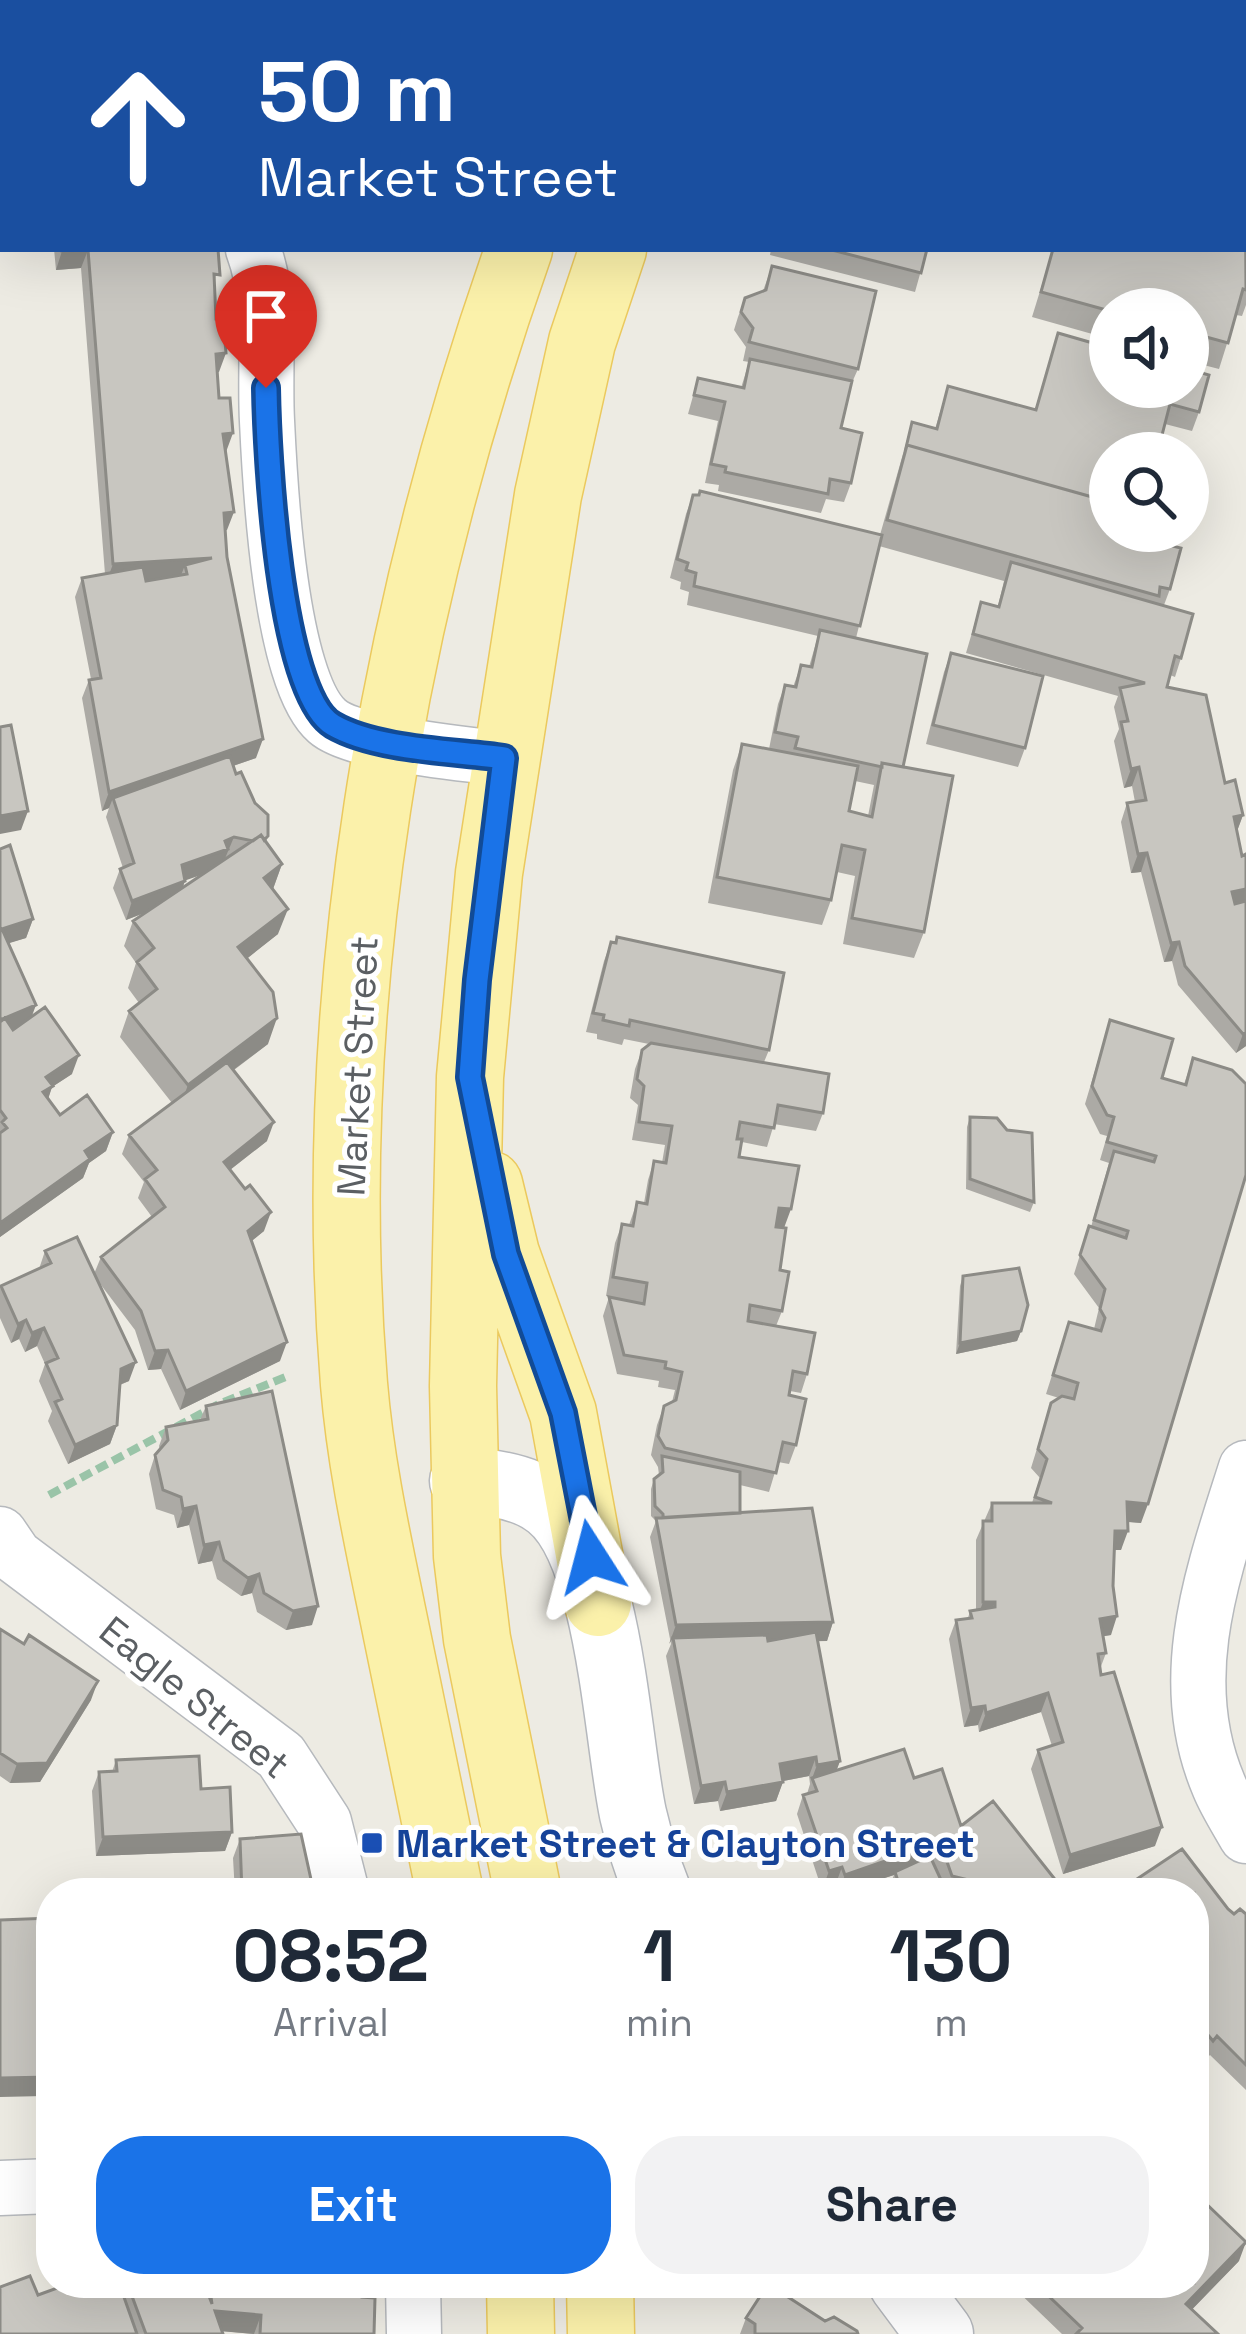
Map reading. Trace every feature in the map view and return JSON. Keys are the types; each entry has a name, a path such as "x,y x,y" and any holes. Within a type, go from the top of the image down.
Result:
{"main road":[{"name":"Market Street","path":"447,1878 368,1492 349,1307 351,1072 372,856 427,555 450,464 518,252"},
{"path":"525,1878 477,1639 463,1481 470,1077 504,758 564,413 612,252"},
{"path":"470,1077 506,1254 563,1413 634,1816 653,1878"},
{"path":"368,1492 463,1481 495,1483 550,1505 569,1527 598,1603"},
{"path":"520,2298 521,2334"},
{"path":"600,2298 601,2334"},
{"path":"913,2298 940,2334"}],"street":[{"path":"254,252 265,321 267,422 293,649 307,693 327,722 354,735 504,758"},
{"path":"1246,1468 1208,1588 1196,1657 1201,1725 1218,1785 1246,1836"},
{"name":"Eagle Street","path":"20,1517 14,1556 280,1756 324,1822 338,1878"},
{"path":"0,2188 36,2187"},
{"path":"413,2298 414,2334"}],"path":[{"path":"20,1517 219,1404 288,1376"}],"building":[{"path":"88,252 218,252 216,319 223,319 226,353 216,354 219,398 230,398 233,433 223,434 234,512 224,513 227,557 263,739 109,792 89,680 101,678 82,578 143,567 146,581 187,574 185,565 212,558 113,564"},
{"path":"840,252 926,252 921,273"},
{"path":"1052,252 1246,252 1246,290 1228,343 1209,338 1209,288 1089,288 1089,305 1041,292"},
{"path":"772,266 876,291 858,369 749,342 753,328 741,312 745,298 766,290"},
{"path":"1058,333 1089,342 1089,408 1169,408 1163,432 1089,432 1089,496 907,445 905,452 912,422 937,429 948,386 1036,410"},
{"path":"750,359 852,381 841,428 862,433 851,483 830,479 828,494 725,472 726,467 711,464 725,402 694,395 698,378 744,388"},
{"path":"907,445 1089,496 1089,552 1180,552 1170,589 1160,587 1159,596 887,520"},
{"path":"700,491 882,535 860,626 694,586 696,573 677,559 693,495"},
{"path":"1011,562 1193,614 1167,687 1206,695 1225,783 1235,780 1243,815 1234,817 1242,856 1246,854 1246,889 1232,892 1235,904 1246,901 1243,1034 1185,966 1179,942 1171,943 1147,853 1138,854 1127,803 1146,800 1139,767 1131,769 1120,688 1145,683 973,634 981,602 999,607"},
{"path":"820,630 927,654 903,767 882,763 882,767 795,748 798,737 775,732 785,685 796,687 801,665 812,667"},
{"path":"951,653 1043,676 1025,748 933,725"},
{"path":"11,725 28,811 0,816 0,727"},
{"path":"742,744 858,766 849,811 872,817 882,763 953,776 924,932 852,918 865,850 842,845 831,900 717,877"},
{"path":"230,756 236,774 241,772 255,803 268,815 268,836 225,841 228,849 182,865 185,881 132,901 120,869 134,863 113,798"},
{"path":"261,835 282,864 264,878 288,909 238,947 273,992 277,1018 188,1085 129,1011 157,989 137,962 154,948 133,921"},
{"path":"10,845 33,919 2,929 36,1005 0,1020 0,849"},
{"path":"617,937 784,973 769,1050 630,1020 629,1026 593,1013 611,942 616,943"},
{"path":"45,1007 79,1055 46,1077 53,1086 43,1092 60,1115 87,1095 113,1132 85,1151 90,1159 0,1223 0,1133 7,1128 0,1110 0,1022 5,1018 13,1030"},
{"path":"1110,1020 1173,1039 1162,1078 1186,1085 1193,1058 1232,1070 1246,1084 1246,1175 1148,1504 1127,1502 1128,1531 1115,1531 1117,1616 1100,1619 1106,1653 1098,1654 1101,1675 1114,1672 1162,1827 1070,1855 1038,1750 1063,1742 1048,1693 986,1713 985,1706 971,1708 956,1620 972,1618 970,1611 995,1607 995,1602 983,1602 983,1521 992,1521 992,1503 1052,1503 1035,1497 1047,1459 1038,1449 1051,1403 1062,1396 1074,1399 1078,1383 1053,1375 1069,1322 1101,1331 1105,1318 1100,1309 1105,1289 1080,1255 1089,1226 1126,1238 1128,1231 1094,1220 1114,1151 1154,1162 1156,1156 1107,1142 1114,1117 1107,1115 1092,1086"},
{"path":"651,1043 829,1074 823,1113 778,1105 774,1128 740,1122 737,1139 742,1139 739,1157 799,1166 791,1209 779,1208 776,1227 786,1228 780,1270 789,1272 782,1311 750,1305 748,1321 815,1333 807,1374 793,1371 789,1395 806,1399 796,1445 783,1442 776,1473 665,1448 658,1436 664,1406 676,1400 682,1372 665,1368 666,1362 624,1355 609,1297 644,1304 647,1283 613,1277 622,1224 633,1226 637,1202 647,1204 654,1161 666,1163 672,1126 639,1122 644,1086 637,1079 642,1050"},
{"path":"227,1062 274,1122 224,1162 271,1212 248,1231 287,1342 186,1391 168,1350 155,1351 141,1311 101,1257 165,1207 145,1179 157,1170 129,1135"},
{"path":"970,1117 997,1118 1007,1130 1032,1133 1034,1202 970,1179"},
{"path":"77,1237 136,1362 121,1369 117,1425 75,1445 55,1402 62,1399 46,1363 58,1358 44,1328 32,1333 26,1320 18,1324 1,1286 51,1263 45,1251"},
{"path":"1019,1268 1028,1305 1021,1331 960,1343 963,1276"},
{"path":"272,1391 318,1606 293,1611 264,1593 259,1574 248,1578 224,1560 219,1542 204,1545 196,1506 183,1509 181,1497 163,1490 155,1455 168,1440 166,1427 208,1419 206,1406"},
{"path":"662,1456 740,1472 740,1513 663,1518 655,1506 654,1479 663,1472"},
{"path":"812,1508 833,1622 676,1625 656,1518"},
{"path":"0,1629 24,1644 29,1635 98,1681 47,1763 17,1764 0,1753"},
{"path":"816,1632 840,1761 817,1765 816,1757 780,1764 783,1782 727,1792 725,1782 701,1786 673,1638 767,1635 768,1641"},
{"path":"904,1749 914,1778 942,1769 961,1826 993,1801 1054,1878 952,1876 940,1842 845,1875 842,1867 829,1871 803,1795 817,1791 812,1778"},
{"path":"199,1756 201,1789 230,1787 232,1832 103,1837 99,1772 117,1771 116,1760"},
{"path":"301,1834 311,1878 241,1878 240,1839"},
{"path":"1182,1849 1204,1878 1138,1878"},
{"path":"930,1856 940,1878 897,1878 895,1872"},
{"path":"1209,1884 1234,1914 1240,1909 1246,1914 1246,2065 1217,2036 1213,2041 1209,2036"},
{"path":"36,1919 36,2077 0,2078 0,1920"},
{"path":"1209,2206 1246,2242 1209,2280"},
{"path":"30,2276 36,2298 124,2298 137,2334 0,2334 0,2287"},
{"path":"133,2298 210,2298 212,2304 211,2298 375,2298 374,2334 260,2334 261,2315 215,2311 223,2334 146,2334"},
{"path":"759,2298 790,2298 825,2321 834,2317 858,2334 755,2334 755,2324 746,2318"},
{"path":"1051,2298 1192,2298 1186,2304 1218,2334 1076,2334 1082,2328"}],"place":[{"name":"Market Street & Clayton Street","path":"372,1843"}],"route":[{"path":"266,388 283,588 293,649 307,693 327,722 354,735 504,758 470,1077 506,1254 563,1413 591,1557"}]}
